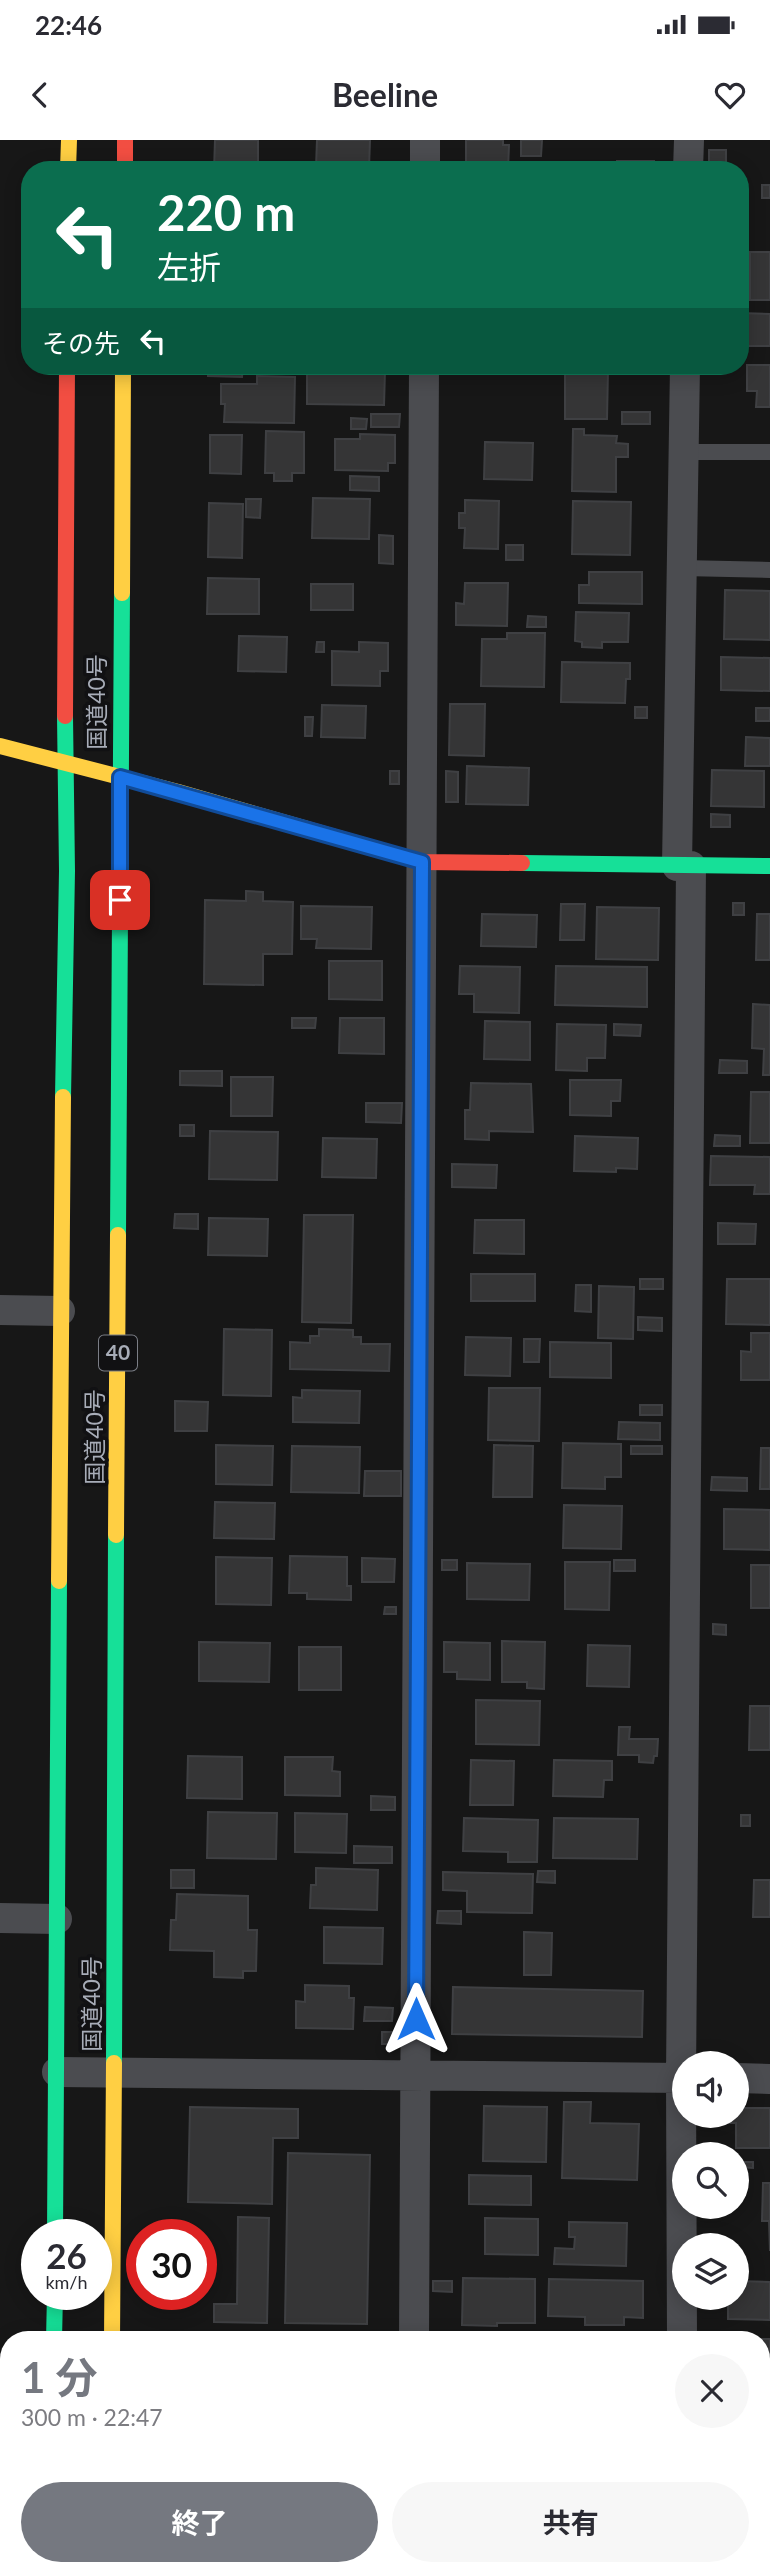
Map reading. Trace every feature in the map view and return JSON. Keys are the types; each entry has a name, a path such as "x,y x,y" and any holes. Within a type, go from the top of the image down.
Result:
{"main road":[{"path":"68,161 69,140"},
{"path":"125,140 125,161"},
{"name":"国道40号","path":"55,2219 60,1311 67,871 67,375"},
{"name":"国道40号","path":"112,2331 123,375"},
{"path":"0,746 422,862 770,866"},
{"path":"54,2331 55,2310"}],"street":[{"path":"425,140 425,161"},
{"path":"688,140 688,161"},
{"path":"414,2331 424,375"},
{"path":"683,2051 682,568 685,375"},
{"path":"0,1310 60,1311"},
{"path":"0,1918 57,1919"},
{"path":"57,2072 672,2078"},
{"path":"749,2078 770,2078"},
{"path":"682,2331 683,2128"}],"lane":[{"path":"684,452 770,453"},
{"path":"682,568 770,570"}],"building":[{"path":"215,140 258,140 258,161 214,161"},
{"path":"317,140 370,140 369,161 316,161"},
{"path":"466,140 503,140 503,145 509,145 508,161 466,161"},
{"path":"521,140 542,140 541,156 521,156"},
{"path":"709,150 726,150 726,161 709,161"},
{"path":"762,185 770,185 770,198 762,198"},
{"path":"750,252 770,252 770,300 750,300"},
{"path":"749,313 770,314 770,346 749,346"},
{"path":"749,365 770,365 770,407 756,407 757,391 747,391"},
{"path":"208,375 242,375 242,377"},
{"path":"307,375 385,375 384,405 307,404"},
{"path":"565,375 608,375 607,419 565,419"},
{"path":"257,376 295,377 294,423 224,422 225,404 221,404 221,384 257,384"},
{"path":"622,412 650,412 650,424 622,424"},
{"path":"371,414 400,414 399,427 371,427"},
{"path":"351,418 367,419 366,429 351,429"},
{"path":"573,429 584,429 584,435 617,436 616,443 628,444 628,457 616,457 616,492 572,491"},
{"path":"266,431 304,432 304,473 292,473 292,481 274,481 274,473 265,473"},
{"path":"360,434 395,435 395,463 388,463 388,471 335,470 335,439 360,439"},
{"path":"210,435 242,435 241,474 210,473"},
{"path":"485,442 533,443 532,480 484,479"},
{"path":"350,476 379,477 379,491 350,490"},
{"path":"313,498 370,499 369,539 312,538"},
{"path":"246,499 261,499 260,518 246,517"},
{"path":"465,500 499,501 498,549 464,548 465,528 459,528 459,513 465,513"},
{"path":"573,501 631,502 630,555 572,554"},
{"path":"209,503 243,504 242,558 208,557"},
{"path":"379,535 393,536 393,564 379,563"},
{"path":"506,545 523,545 523,560 506,560"},
{"path":"589,572 642,572 642,604 579,603 579,585 589,585"},
{"path":"208,578 259,579 259,614 207,614"},
{"path":"465,583 508,583 507,626 456,625 456,603 464,604"},
{"path":"311,584 353,584 353,610 311,610"},
{"path":"725,590 770,591 770,640 724,639"},
{"path":"576,612 629,613 628,642 602,642 602,648 582,647 582,642 575,641"},
{"path":"528,616 546,617 546,627 527,627"},
{"path":"507,633 545,633 544,687 481,686 482,639 507,639"},
{"path":"239,636 287,637 286,672 238,671"},
{"path":"317,642 324,642 324,652 316,652"},
{"path":"359,642 388,643 388,671 380,671 380,686 332,685 332,651 359,652"},
{"path":"721,657 770,658 770,691 721,690"},
{"path":"562,662 630,663 625,703 561,702"},
{"path":"450,704 485,704 484,756 449,755"},
{"path":"322,705 366,706 365,738 321,737"},
{"path":"635,707 647,707 647,718 635,718"},
{"path":"756,708 770,708 770,721 756,721"},
{"path":"305,717 313,717 312,736 305,736"},
{"path":"746,737 770,738 770,766 745,766"},
{"path":"467,766 529,768 528,805 466,804"},
{"path":"712,770 764,771 764,807 711,806"},
{"path":"390,771 399,771 399,784 390,784"},
{"path":"446,771 458,772 458,802 446,802"},
{"path":"711,814 730,815 730,827 711,827"},
{"path":"246,891 263,892 263,901 293,902 292,954 263,954 263,985 204,984 205,900 246,901"},
{"path":"733,903 744,903 744,915 733,915"},
{"path":"561,904 585,904 584,940 560,940"},
{"path":"301,906 372,907 371,949 316,948 317,939 301,939"},
{"path":"597,907 659,908 658,960 596,959"},
{"path":"482,914 537,915 536,947 481,946"},
{"path":"757,914 770,914 770,960 756,960"},
{"path":"329,961 382,961 382,1000 329,999"},
{"path":"460,966 520,967 519,1013 474,1012 474,994 459,994"},
{"path":"556,966 647,967 647,1007 555,1005"},
{"path":"753,1004 770,1005 770,1075 763,1075 764,1049 752,1048"},
{"path":"292,1018 316,1018 315,1028 292,1028"},
{"path":"340,1018 384,1018 384,1054 339,1053"},
{"path":"485,1021 530,1022 530,1060 484,1059"},
{"path":"557,1024 606,1025 605,1058 587,1058 587,1071 556,1070"},
{"path":"614,1024 641,1025 640,1036 614,1035"},
{"path":"720,1060 747,1061 747,1073 719,1073"},
{"path":"180,1071 222,1071 222,1086 180,1085"},
{"path":"231,1077 273,1077 272,1116 231,1116"},
{"path":"570,1080 621,1080 620,1101 611,1101 611,1116 570,1115"},
{"path":"471,1083 531,1084 533,1132 489,1131 489,1140 465,1139 465,1110 470,1110"},
{"path":"751,1092 770,1092 770,1143 750,1143"},
{"path":"366,1103 402,1103 401,1123 366,1122"},
{"path":"180,1125 194,1125 194,1136 180,1136"},
{"path":"210,1131 278,1132 277,1180 209,1179"},
{"path":"715,1135 740,1136 740,1146 714,1146"},
{"path":"575,1136 638,1138 637,1169 616,1168 616,1172 574,1171"},
{"path":"323,1138 377,1139 376,1178 322,1177"},
{"path":"711,1156 770,1157 770,1194 754,1194 755,1185 710,1185"},
{"path":"452,1164 497,1165 496,1188 452,1187"},
{"path":"175,1214 198,1214 198,1229 174,1228"},
{"path":"304,1215 353,1215 351,1323 302,1322"},
{"path":"209,1218 268,1219 267,1256 208,1255"},
{"path":"475,1220 524,1220 524,1254 474,1253"},
{"path":"718,1223 756,1224 755,1244 718,1244"},
{"path":"471,1274 535,1274 535,1301 471,1301"},
{"path":"640,1279 663,1279 663,1289 640,1289"},
{"path":"727,1279 770,1279 770,1325 726,1324"},
{"path":"576,1285 591,1285 591,1312 575,1311"},
{"path":"599,1286 634,1287 633,1339 598,1338"},
{"path":"638,1317 662,1318 662,1331 638,1330"},
{"path":"224,1329 272,1330 271,1396 223,1395"},
{"path":"319,1329 353,1330 353,1337 361,1337 361,1344 390,1344 389,1371 290,1369 290,1342 310,1343 310,1336 319,1336"},
{"path":"751,1333 770,1333 770,1380 741,1380 741,1351 751,1352"},
{"path":"466,1337 511,1338 510,1376 465,1375"},
{"path":"524,1339 540,1339 539,1362 524,1362"},
{"path":"550,1342 611,1343 611,1378 550,1377"},
{"path":"489,1388 540,1388 539,1441 488,1440"},
{"path":"302,1390 360,1391 359,1423 293,1422 293,1397 302,1398"},
{"path":"175,1401 208,1402 207,1431 175,1431"},
{"path":"640,1405 662,1405 662,1415 640,1415"},
{"path":"619,1422 660,1423 660,1440 618,1439"},
{"path":"563,1443 621,1444 621,1477 605,1477 605,1489 562,1488"},
{"path":"216,1445 273,1446 272,1485 216,1484"},
{"path":"494,1445 533,1446 532,1497 493,1497"},
{"path":"292,1446 360,1447 359,1493 291,1492"},
{"path":"631,1446 662,1446 662,1454 631,1454"},
{"path":"761,1448 770,1448 770,1489 760,1489"},
{"path":"365,1471 401,1471 401,1496 364,1496"},
{"path":"712,1477 747,1478 747,1491 711,1490"},
{"path":"215,1502 275,1503 274,1539 214,1538"},
{"path":"564,1505 622,1506 621,1549 563,1548"},
{"path":"724,1509 770,1510 770,1550 724,1549"},
{"path":"290,1556 347,1557 347,1586 351,1586 351,1600 307,1599 307,1593 289,1593"},
{"path":"216,1557 272,1558 271,1605 216,1604"},
{"path":"362,1558 395,1559 394,1582 362,1582"},
{"path":"442,1560 457,1560 457,1570 442,1570"},
{"path":"614,1560 635,1560 635,1571 614,1571"},
{"path":"565,1562 610,1562 609,1610 565,1609"},
{"path":"467,1563 530,1564 529,1600 467,1599"},
{"path":"751,1565 770,1565 770,1608 751,1608"},
{"path":"385,1607 396,1607 396,1614 384,1614"},
{"path":"713,1624 726,1625 726,1635 713,1634"},
{"path":"502,1641 545,1642 544,1689 527,1688 527,1682 502,1682"},
{"path":"199,1642 270,1643 269,1682 199,1681"},
{"path":"444,1642 490,1643 490,1680 457,1679 457,1672 444,1672"},
{"path":"588,1645 630,1646 629,1687 587,1686"},
{"path":"299,1647 341,1647 341,1690 299,1690"},
{"path":"476,1700 540,1701 539,1745 476,1744"},
{"path":"750,1706 770,1706 770,1750 749,1750"},
{"path":"619,1727 630,1727 629,1739 658,1739 657,1756 654,1756 653,1763 639,1762 639,1755 618,1755"},
{"path":"188,1756 242,1757 242,1799 187,1798"},
{"path":"285,1757 333,1757 332,1771 340,1772 340,1796 285,1795"},
{"path":"471,1760 514,1761 513,1805 470,1805"},
{"path":"554,1760 612,1761 612,1780 604,1780 603,1797 553,1796"},
{"path":"371,1796 395,1797 395,1810 371,1810"},
{"path":"208,1812 277,1813 276,1859 207,1858"},
{"path":"295,1813 347,1814 346,1853 295,1852"},
{"path":"741,1815 750,1815 750,1826 741,1826"},
{"path":"464,1818 538,1820 537,1862 508,1862 508,1852 463,1851"},
{"path":"554,1818 638,1819 637,1859 553,1858"},
{"path":"354,1846 392,1847 392,1863 354,1863"},
{"path":"316,1868 378,1870 377,1910 310,1908 311,1885 316,1885"},
{"path":"171,1870 194,1870 194,1888 171,1888"},
{"path":"538,1871 555,1871 555,1883 537,1882"},
{"path":"443,1872 533,1874 532,1913 467,1912 467,1891 443,1890"},
{"path":"754,1880 770,1880 770,1917 753,1917"},
{"path":"177,1894 248,1896 248,1930 257,1930 256,1971 243,1971 243,1978 214,1977 214,1951 170,1950 171,1920 176,1920"},
{"path":"438,1911 461,1911 461,1924 437,1923"},
{"path":"324,1927 383,1928 382,1964 324,1963"},
{"path":"524,1932 552,1933 551,1975 524,1975"},
{"path":"305,1985 349,1986 349,1998 354,1998 353,2029 296,2028 296,2001 305,2002"},
{"path":"453,1987 643,1991 642,2037 452,2034"},
{"path":"365,2007 393,2008 392,2021 364,2021"},
{"path":"382,2032 394,2032 394,2044 382,2044"},
{"path":"564,2102 591,2102 590,2123 639,2124 637,2180 562,2178"},
{"path":"484,2106 547,2107 546,2162 483,2161"},
{"path":"190,2107 298,2109 298,2138 273,2138 272,2204 188,2202"},
{"path":"749,2108 770,2108 770,2148 749,2148 749,2142 736,2142 736,2128 749,2128"},
{"path":"288,2153 370,2155 367,2324 285,2323"},
{"path":"469,2175 531,2176 531,2205 469,2204"},
{"path":"763,2183 770,2183 770,2251 769,2221 762,2221"},
{"path":"238,2217 269,2218 267,2323 214,2322 217,2304 237,2304"},
{"path":"485,2218 538,2219 538,2255 485,2254"},
{"path":"569,2222 627,2223 626,2266 554,2264 555,2248 574,2249 575,2237 569,2237"},
{"path":"463,2278 535,2279 535,2323 462,2325"},
{"path":"549,2279 643,2281 643,2318 624,2317 624,2325 585,2325 585,2317 548,2316"},
{"path":"433,2281 452,2281 452,2292 433,2291"},
{"path":"749,2281 770,2282 770,2320 728,2319 728,2310 749,2310"}],"traffic: fast":[{"path":"118,1235 122,593"},
{"path":"63,1097 67,871 65,716"},
{"path":"522,863 770,866"},
{"path":"114,2063 116,1535"},
{"path":"55,2219 59,1581"},
{"path":"54,2331 55,2310"}],"traffic: slow":[{"path":"68,161 69,140"},
{"path":"122,593 123,375"},
{"path":"0,746 307,829"},
{"path":"59,1581 63,1097"},
{"path":"116,1535 118,1235"},
{"path":"112,2331 114,2063"}],"traffic: jam":[{"path":"125,140 125,161"},
{"path":"65,716 67,375"},
{"path":"307,829 422,862 522,863"}],"route":[{"path":"120,900 120,777 422,862 416,2019"}]}
